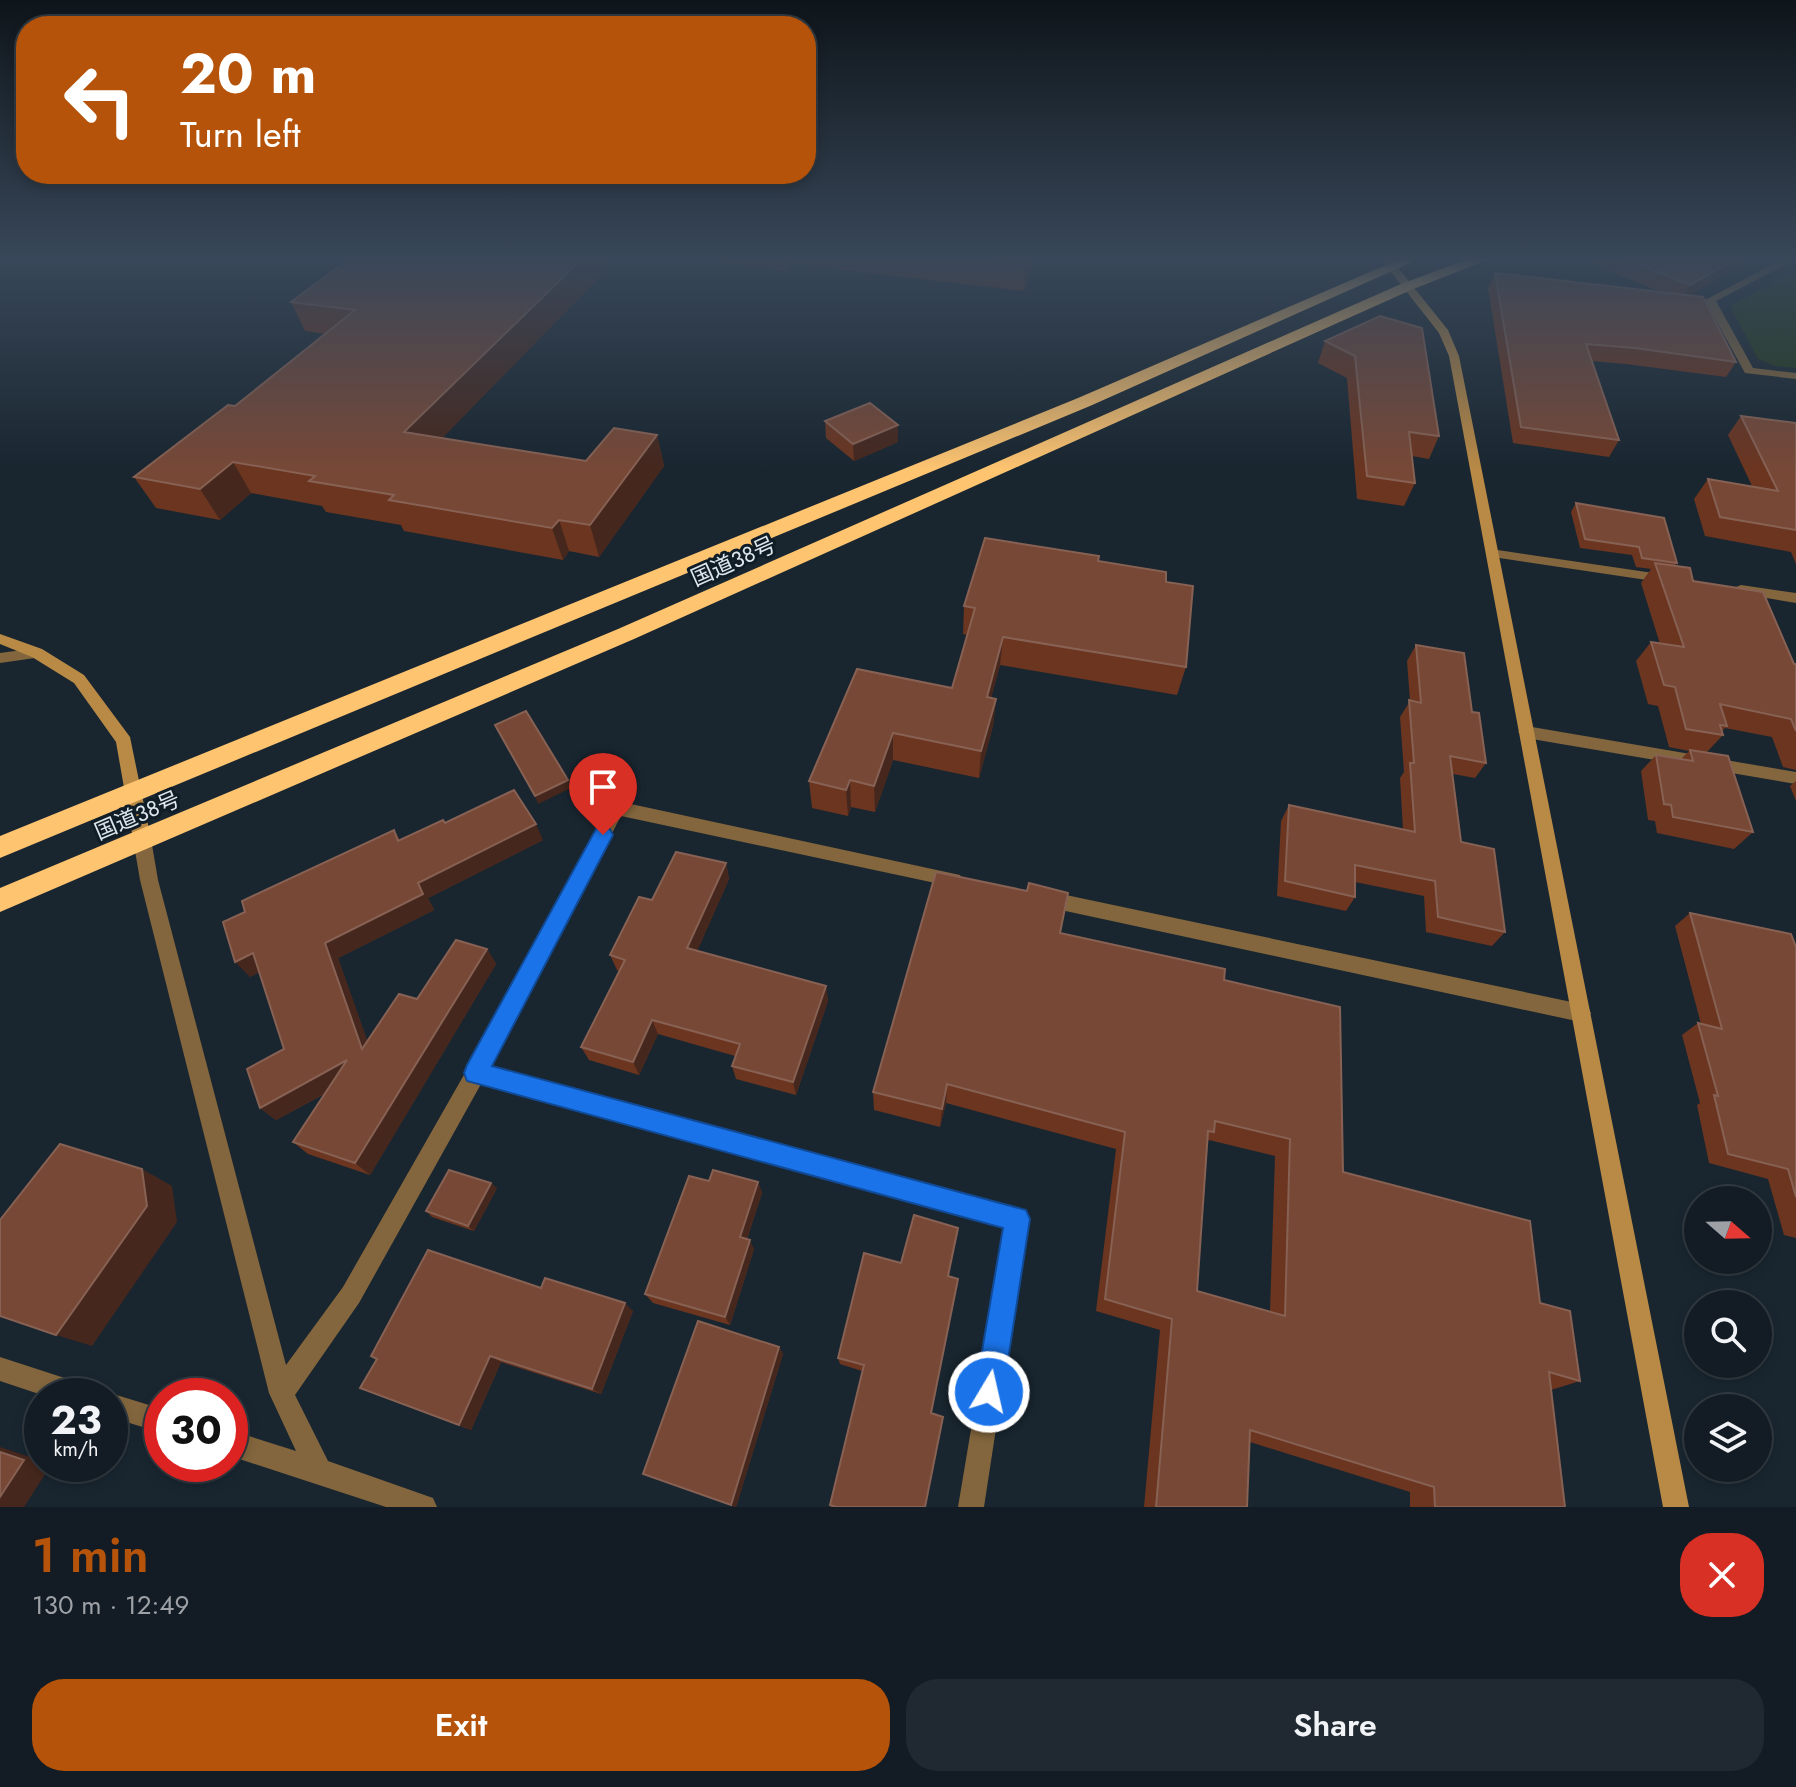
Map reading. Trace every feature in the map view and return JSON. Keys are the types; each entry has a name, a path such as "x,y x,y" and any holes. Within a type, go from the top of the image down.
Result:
{"highway":[{"name":"国道38号","path":"0,847 1084,402 1246,329"},
{"name":"国道38号","path":"0,900 640,628 1311,329"}],"street":[{"path":"1442,329 1454,356 1676,1507"},
{"path":"1726,329 1749,371 1796,376"},
{"path":"1491,553 1689,582"},
{"path":"1720,587 1796,598"},
{"path":"0,639 37,653 79,679 124,741 157,909 281,1393 319,1471"},
{"path":"0,658 37,653"},
{"path":"1526,732 1796,778"},
{"path":"281,1393 351,1295 476,1073 617,808 973,884"},
{"path":"1033,896 1581,1013"},
{"path":"476,1073 1017,1219 971,1507"},
{"path":"0,1369 28,1378"},
{"path":"248,1449 424,1507"}],"green space":[{"path":"1742,329 1796,329 1796,368 1775,366 1758,359"}],"building":[{"path":"331,329 510,329 404,432 586,461 614,428 657,435 590,525 559,520 552,528 389,500 394,495 309,481 315,476 233,462 200,489 134,477 228,405 235,406"},
{"path":"1351,329 1422,329 1439,436 1409,432 1415,483 1367,476 1355,356 1325,341"},
{"path":"1505,329 1719,329 1736,362 1586,344 1619,440 1521,427"},
{"path":"870,403 898,425 853,444 825,421"},
{"path":"1741,416 1796,423 1796,530 1720,517 1708,479 1778,491"},
{"path":"1576,503 1664,518 1677,563 1642,558 1639,547 1585,539"},
{"path":"985,538 1099,556 1098,561 1166,572 1166,582 1193,586 1186,667 1003,637 987,697 996,699 981,751 893,733 874,786 850,780 846,790 809,781 857,669 952,688 975,608 964,606"},
{"path":"1655,563 1690,568 1693,581 1763,592 1796,664 1796,731 1791,719 1720,704 1727,726 1720,725 1723,735 1686,729 1675,687 1664,685 1651,642 1684,647"},
{"path":"1416,645 1464,653 1472,712 1479,713 1486,763 1450,756 1461,842 1494,849 1505,932 1438,917 1435,881 1355,865 1355,897 1285,881 1289,805 1415,832 1409,700 1421,703"},
{"path":"526,711 568,780 535,796 495,725"},
{"path":"1690,750 1728,756 1753,832 1673,817 1671,805 1664,804 1656,755 1693,761"},
{"path":"514,790 536,824 418,883 423,894 325,943 362,1049 399,994 417,999 456,940 487,949 355,1163 293,1142 347,1060 260,1108 247,1069 284,1049 253,953 235,962 223,922 245,912 242,901 394,830 398,841 443,820 445,823"},
{"path":"676,852 726,863 687,948 826,986 793,1082 732,1066 740,1044 652,1020 633,1062 581,1047 625,960 610,955 639,897 652,900"},
{"path":"936,872 1027,891 1029,883 1068,893 1060,933 1225,969 1224,980 1340,1007 1343,1172 1530,1221 1540,1303 1570,1311 1580,1381 1549,1372 1565,1507 1435,1507 1434,1487 1250,1430 1247,1507 1156,1507 1172,1319 1105,1299 1125,1132 947,1084 942,1109 873,1092","holes":["1215,1121 1290,1139 1285,1316 1197,1291 1208,1131 1214,1132"]},
{"path":"1690,913 1791,934 1796,947 1796,1197 1788,1169 1728,1154 1714,1095 1718,1096 1698,1023 1722,1029"},
{"path":"60,1144 142,1169 147,1206 56,1335 0,1316 0,1220"},
{"path":"449,1170 491,1183 468,1226 426,1211"},
{"path":"713,1170 758,1182 740,1237 750,1240 725,1317 645,1294 689,1176 709,1181"},
{"path":"914,1215 958,1228 948,1276 958,1279 931,1413 943,1417 925,1507 837,1507 830,1505 864,1365 838,1358 864,1253 901,1263"},
{"path":"428,1250 541,1288 545,1278 625,1303 592,1389 490,1356 459,1425 360,1388 377,1359 371,1356"},
{"path":"698,1321 779,1347 731,1505 643,1474"},
{"path":"0,1452 24,1460 0,1497"}],"route":[{"path":"603,835 476,1073 1017,1219 989,1392"}]}
